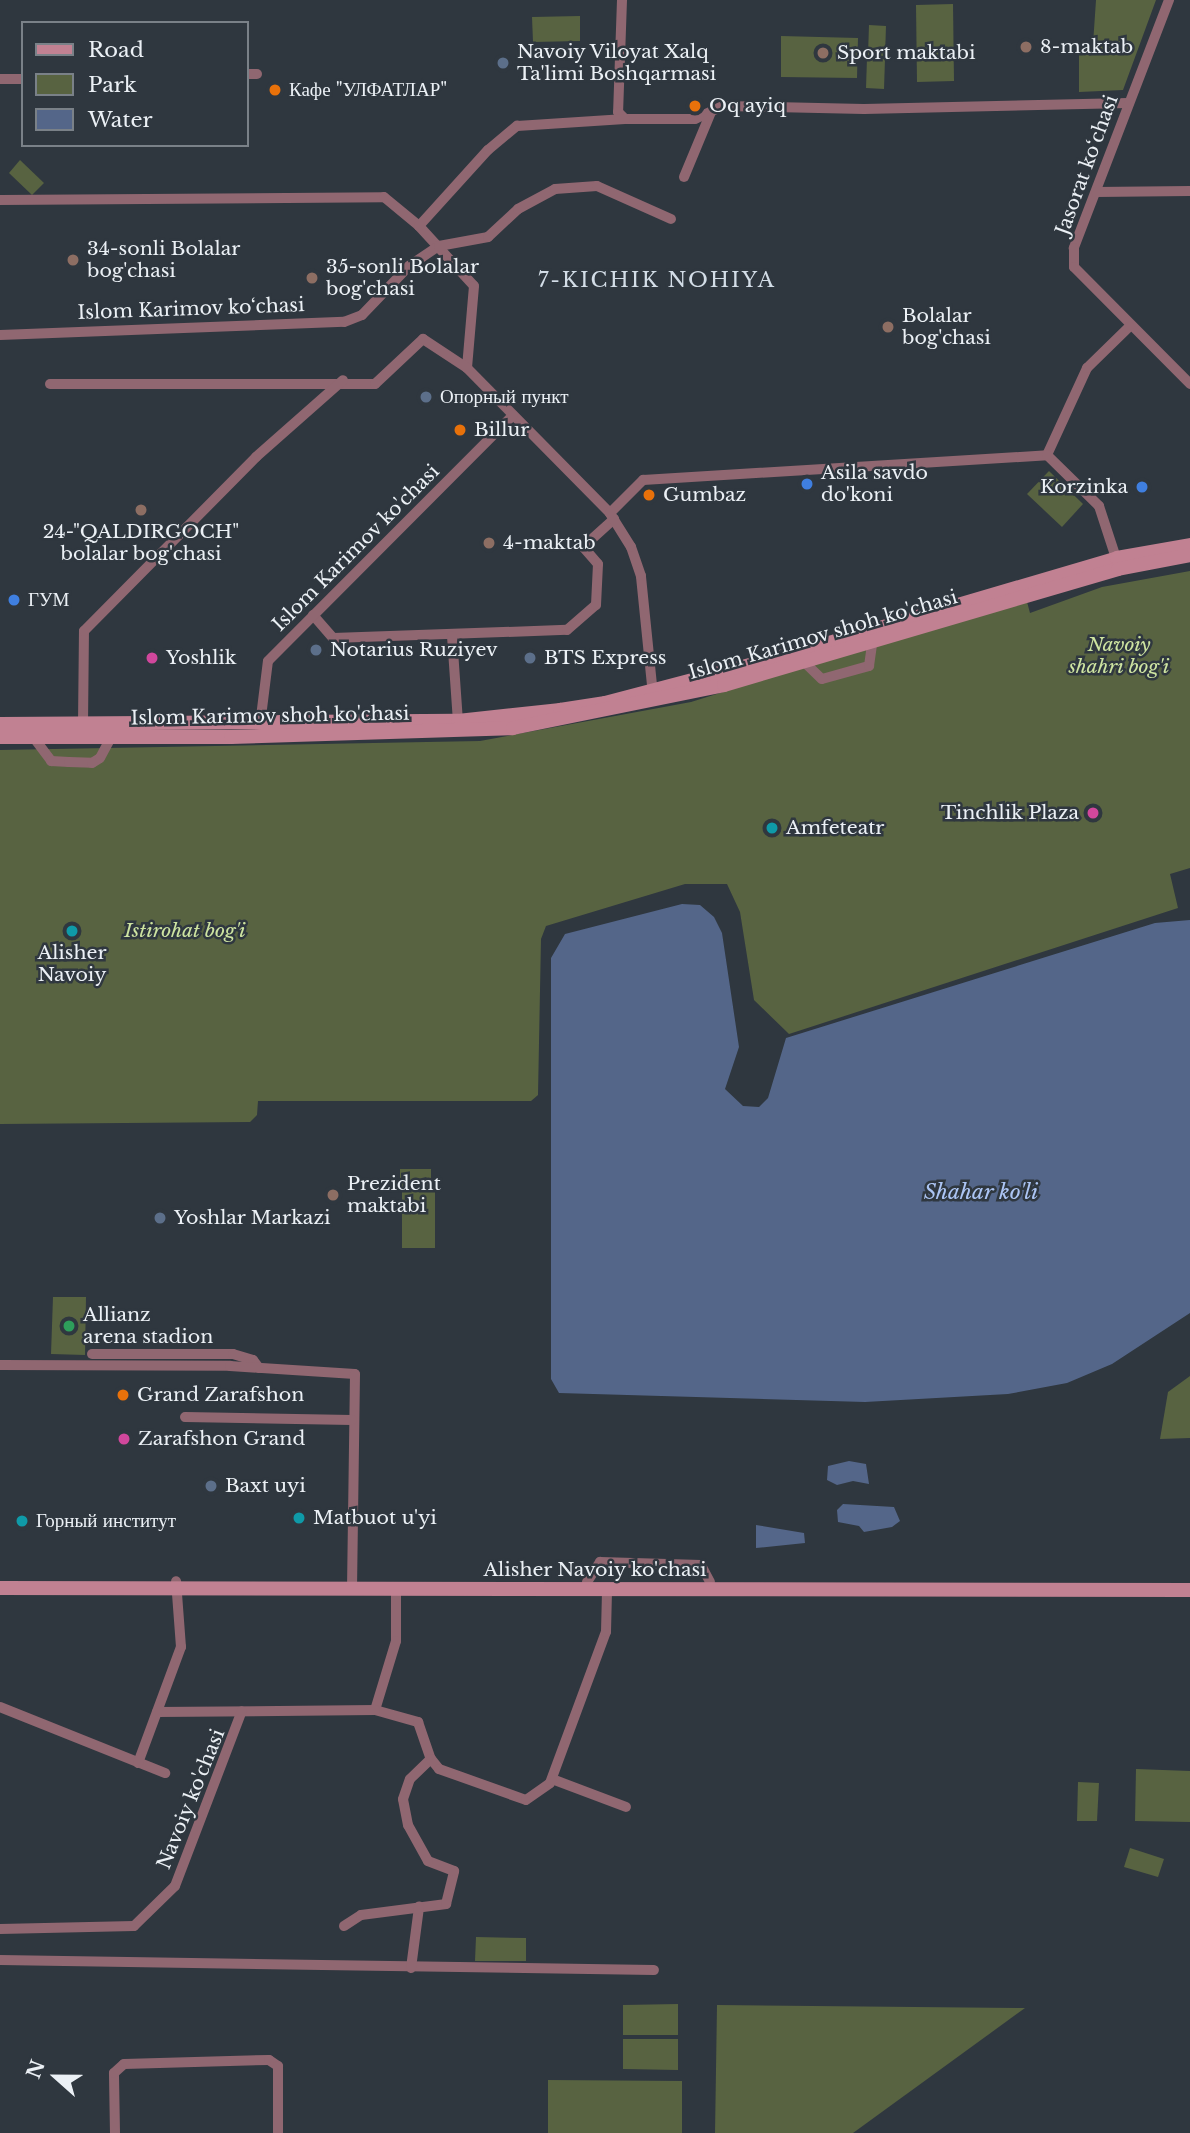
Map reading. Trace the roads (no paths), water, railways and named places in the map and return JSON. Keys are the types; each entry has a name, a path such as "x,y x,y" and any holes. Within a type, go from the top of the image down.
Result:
{"main road":[{"name":"Islom Karimov shoh ko'chasi","path":"0,724 30,730 111,737 474,732 653,696 874,636 1118,563 1190,545"},
{"name":"Islom Karimov shoh ko'chasi","path":"1118,563 1190,555"},
{"name":"Islom Karimov shoh ko'chasi","path":"0,737 30,730 83,724 458,721 653,696"},
{"name":"Alisher Navoiy ko'chasi","path":"0,1580 176,1585"},
{"name":"Alisher Navoiy ko'chasi","path":"1142,1586 1190,1581"},
{"name":"Alisher Navoiy ko'chasi","path":"352,1585 396,1589 710,1582 759,1586"},
{"name":"Alisher Navoiy ko'chasi","path":"0,1588 176,1585 1142,1586 1190,1590"}],"street":[{"path":"622,0 618,111 625,119"},
{"name":"Jasorat ko‘chasi","path":"1169,0 1074,248 1074,267 1129,327 1190,384"},
{"path":"0,79 21,79"},
{"path":"419,226 488,150 517,126 625,119 695,119 723,106 864,109 1128,103"},
{"path":"684,177 711,112"},
{"path":"439,246 488,237 517,209 555,189 597,186 671,219"},
{"path":"1096,192 1190,191"},
{"path":"0,200 384,197 419,226 474,286 467,368"},
{"name":"Islom Karimov ko‘chasi","path":"0,335 344,322 362,315 409,266 439,246"},
{"path":"1047,455 1087,368 1129,327"},
{"path":"50,384 343,380 375,384 423,338 467,368 612,516 631,547 641,576 653,696"},
{"path":"83,724 84,631 256,457 343,380"},
{"name":"Islom Karimov ko'chasi","path":"260,724 268,661 513,415"},
{"path":"313,615 333,638 567,630 596,605 598,564 583,547 643,480 1047,455 1099,506 1118,563"},
{"path":"452,636 458,721"},
{"path":"799,657 822,680 869,666 874,636"},
{"path":"30,730 51,761 92,763 100,758 111,737"},
{"path":"92,1354 233,1354 253,1360 259,1368"},
{"path":"0,1366 259,1368 355,1374 352,1420 352,1585"},
{"path":"185,1417 352,1420"},
{"path":"344,1926 361,1915 446,1904 454,1871 428,1861 408,1825 403,1799 410,1779 431,1759 439,1769 526,1800 552,1779 606,1632 597,1586 600,1562 701,1565 710,1582"},
{"path":"138,1763 181,1647 176,1585"},
{"path":"375,1710 396,1641 396,1589"},
{"name":"Navoiy ko'chasi","path":"0,1707 165,1773"},
{"name":"Navoiy ko'chasi","path":"157,1712 375,1710 418,1722 431,1759"},
{"name":"Navoiy ko'chasi","path":"0,1929 134,1926 175,1885 242,1711"},
{"path":"552,1779 626,1807"},
{"path":"411,1968 419,1907"},
{"path":"0,1960 654,1970"},
{"path":"115,2133 114,2073 124,2064 243,2060 269,2060 278,2066 278,2133"}],"water":[{"name":"Shahar ko'li","path":"682,904 700,905 714,917 722,933 739,1047 725,1089 743,1106 759,1107 768,1098 786,1038 1155,923 1190,920 1190,1313 1112,1364 1067,1383 1008,1394 865,1402 559,1393 551,1379 551,958 565,934"},
{"path":"849,1461 866,1464 869,1484 853,1481 837,1485 827,1480 828,1466"},
{"path":"843,1504 894,1507 900,1521 892,1527 864,1532 859,1526 838,1522 837,1510"},
{"path":"756,1525 804,1533 805,1543 756,1548"}],"place":[{"name":"8-maktab","path":"1026,47"},
{"name":"Sport maktabi","path":"823,53"},
{"name":"Navoiy Viloyat Xalq Ta'limi Boshqarmasi","path":"503,63"},
{"name":"Кафе \"УЛФАТЛАР\"","path":"275,90"},
{"name":"Oq ayiq","path":"695,106"},
{"name":"34-sonli Bolalar bog'chasi","path":"73,260"},
{"name":"35-sonli Bolalar bog'chasi","path":"312,278"},
{"name":"Bolalar bog'chasi","path":"888,327"},
{"name":"Опорный пункт","path":"426,397"},
{"name":"Billur","path":"460,430"},
{"name":"Asila savdo do'koni","path":"807,484"},
{"name":"Korzinka","path":"1142,487"},
{"name":"Gumbaz","path":"649,495"},
{"name":"24-\"QALDIRGOCH\" bolalar bog'chasi","path":"141,510"},
{"name":"4-maktab","path":"489,543"},
{"name":"ГУМ","path":"14,600"},
{"name":"Notarius Ruziyev","path":"316,650"},
{"name":"Yoshlik","path":"152,658"},
{"name":"BTS Express","path":"530,658"},
{"name":"Tinchlik Plaza","path":"1093,813"},
{"name":"Amfeteatr","path":"772,828"},
{"name":"Alisher Navoiy","path":"72,931"},
{"name":"Prezident maktabi","path":"333,1195"},
{"name":"Yoshlar Markazi","path":"160,1218"},
{"name":"Allianz arena stadion","path":"69,1326"},
{"name":"Grand Zarafshon","path":"123,1395"},
{"name":"Zarafshon Grand","path":"124,1439"},
{"name":"Baxt uyi","path":"211,1486"},
{"name":"Matbuot u'yi","path":"299,1518"},
{"name":"Горный институт","path":"22,1521"}],"district":[{"name":"7-KICHIK NOHIYA","path":"657,280"}],"park label":[{"name":"Navoiy shahri bog'i","path":"1119,656"},
{"name":"Istirohat bog'i","path":"185,931"}]}
